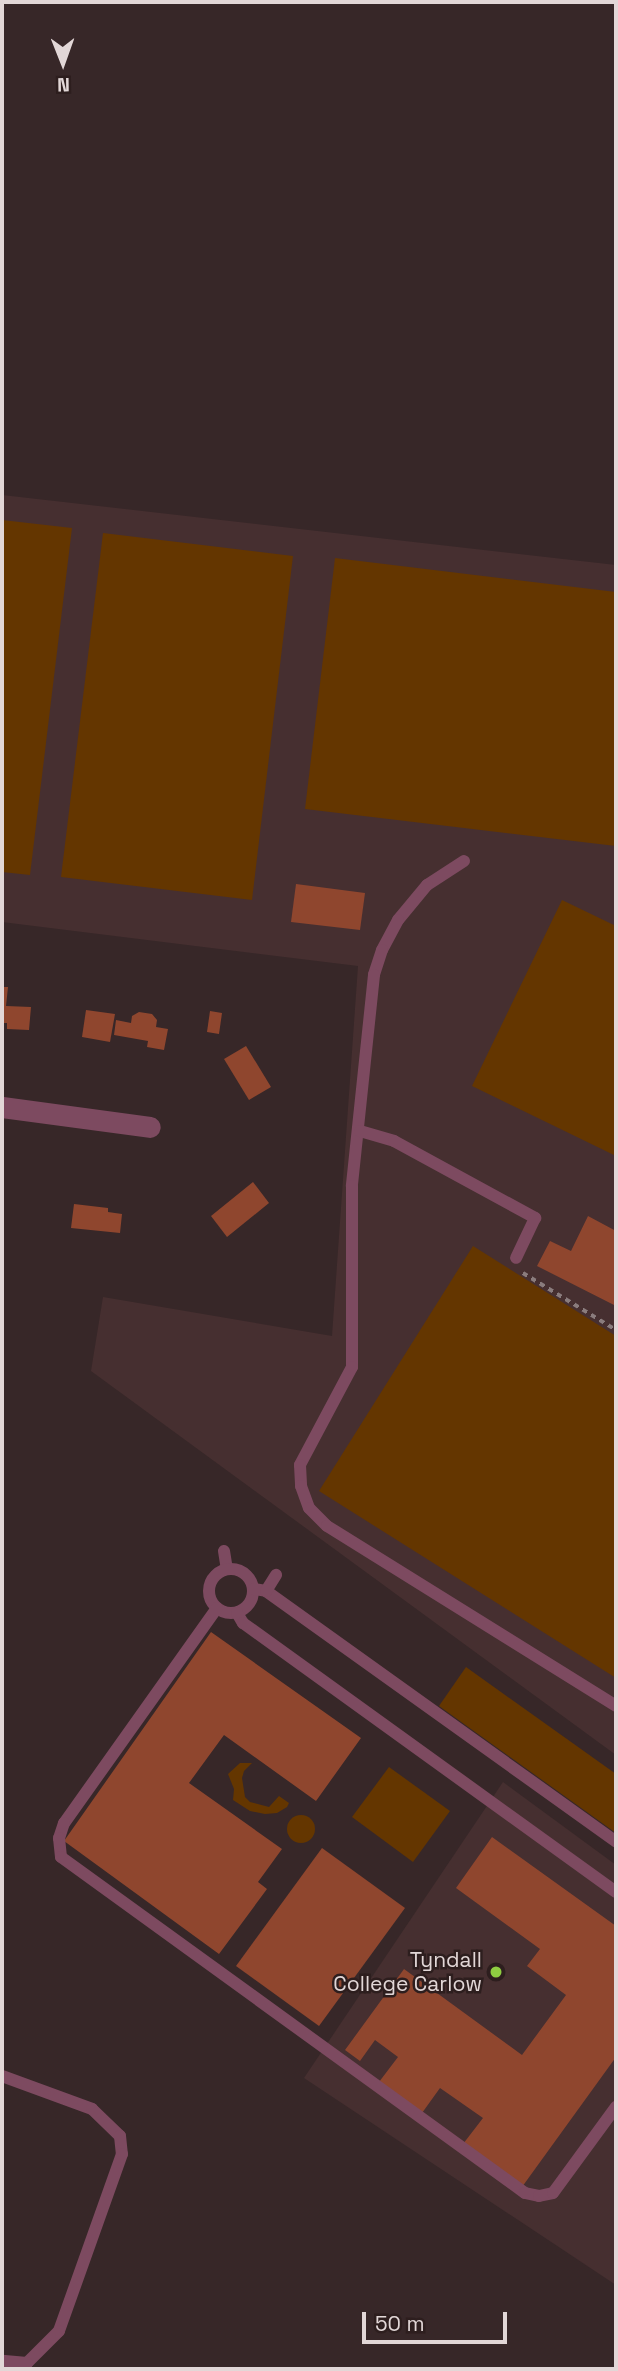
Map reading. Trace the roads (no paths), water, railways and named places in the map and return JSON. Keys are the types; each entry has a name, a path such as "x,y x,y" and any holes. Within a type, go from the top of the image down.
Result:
{"street":[{"path":"2,1107 150,1127"}],"lane":[{"path":"464,861 427,885 398,920 382,950 370,1005 360,1131 352,1186 352,1367 300,1465 301,1486 309,1508 327,1526 616,1706"},
{"path":"360,1131 394,1142 535,1218 516,1258"},
{"path":"224,1551 226,1569"},
{"path":"616,1842 260,1590 248,1575 234,1568 226,1569 205,1580 209,1596 217,1608 237,1613 243,1623 616,1892"},
{"path":"237,1613 250,1604 276,1575"},
{"path":"217,1608 64,1823 59,1838 61,1857 525,2193 539,2196 553,2193 616,2107"},
{"path":"2,2076 92,2109 120,2136 122,2154 60,2331 27,2363 2,2361"}],"place":[{"name":"Tyndall College Carlow","path":"496,1972"}]}
